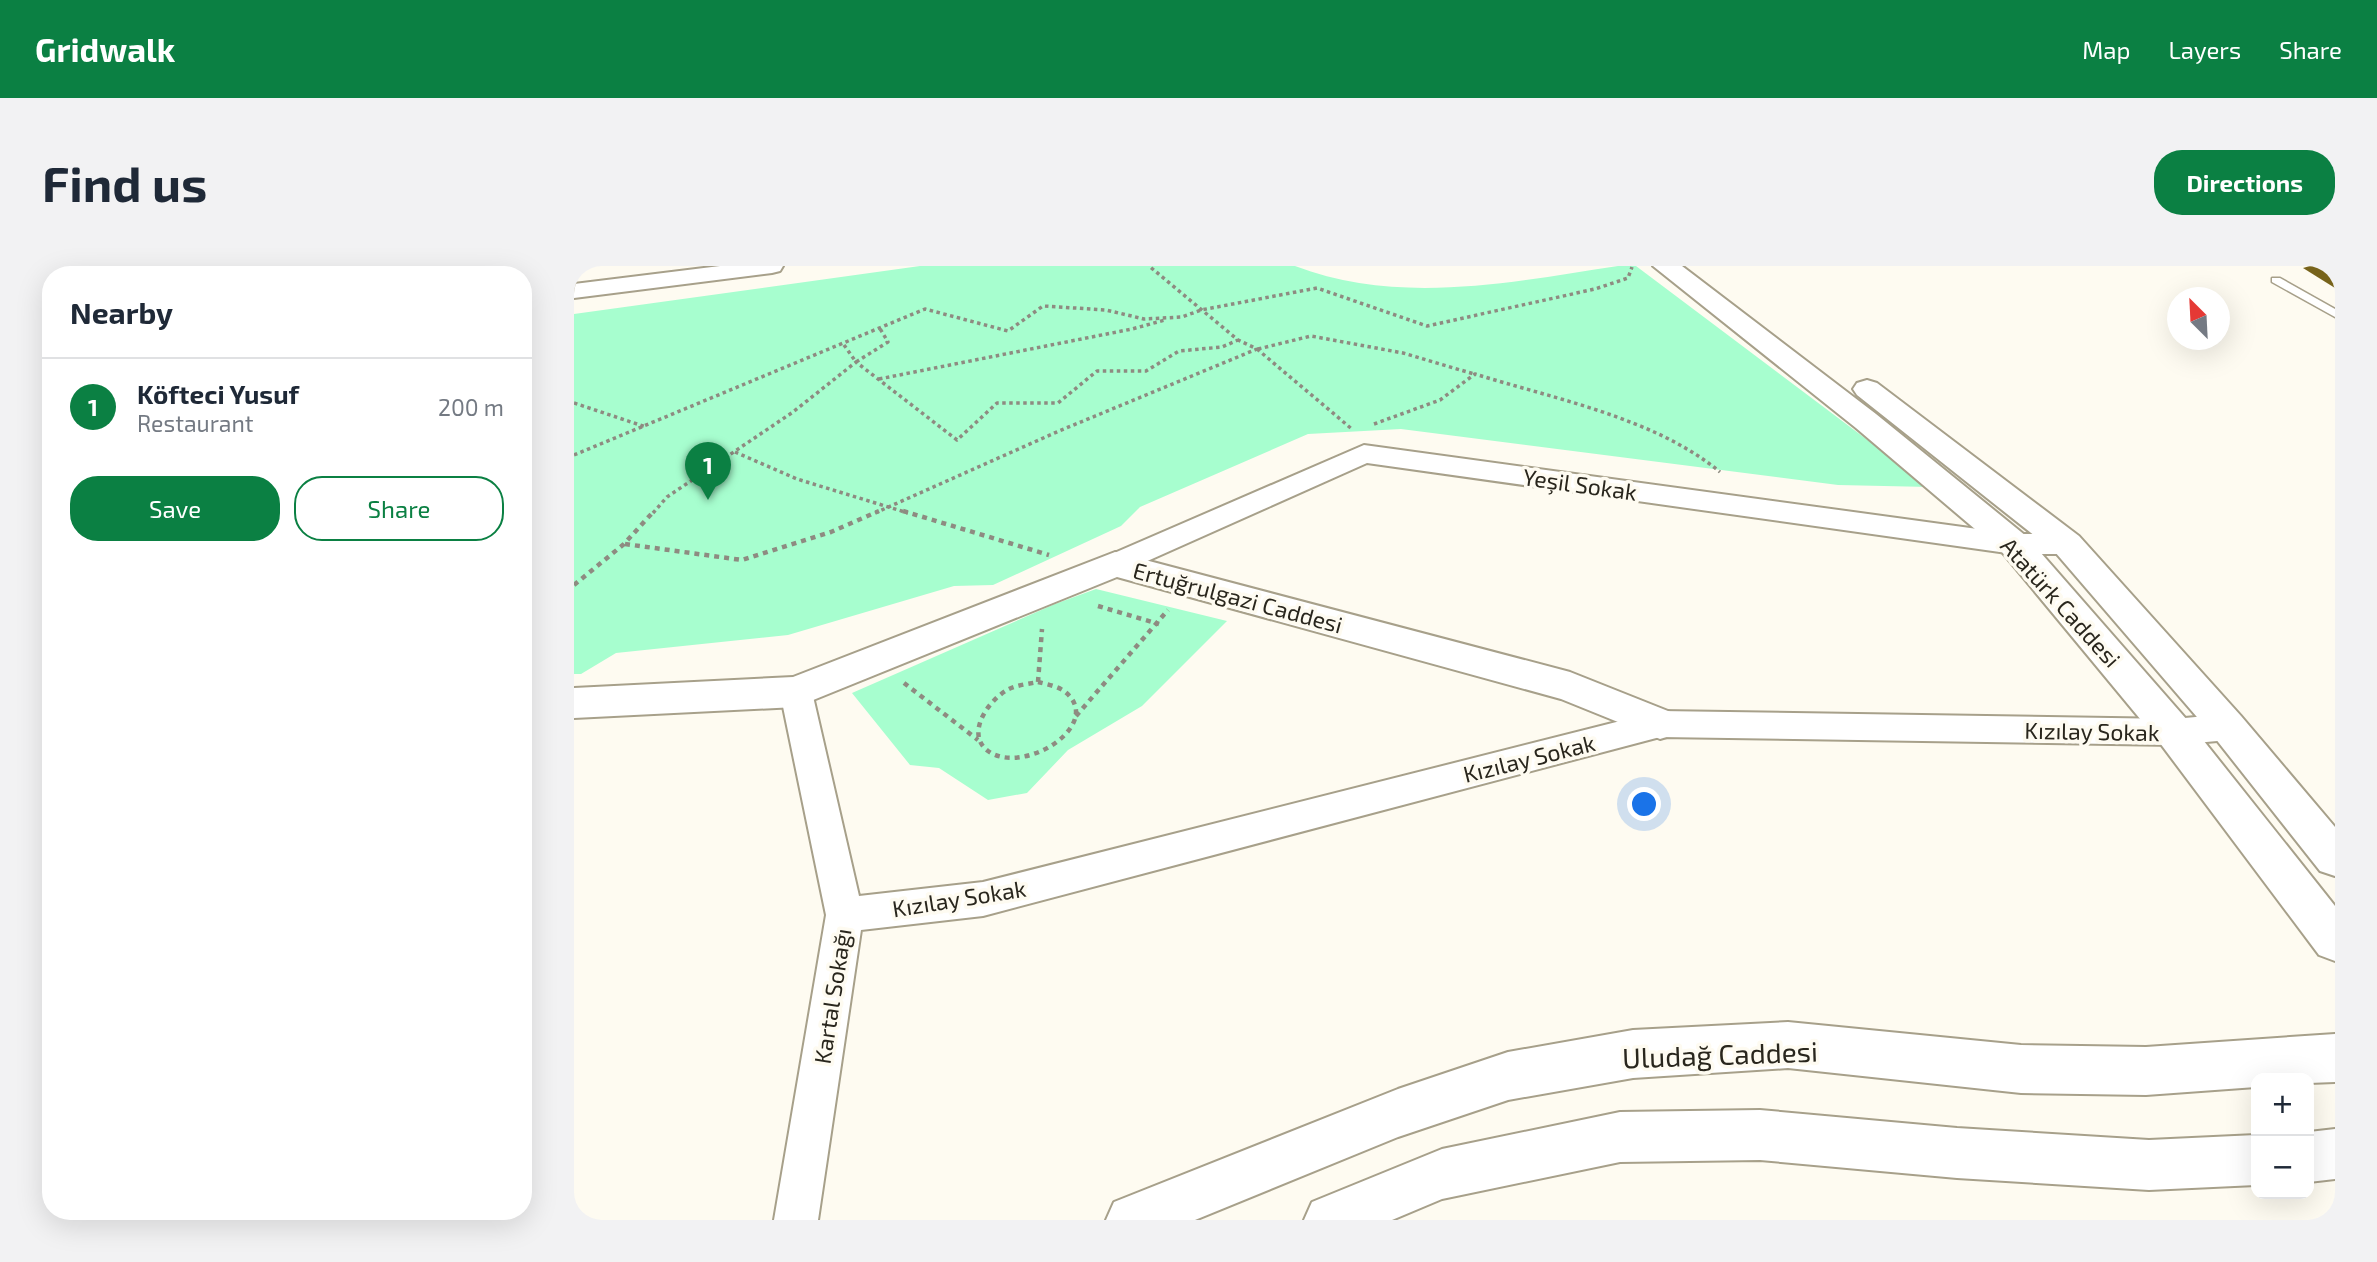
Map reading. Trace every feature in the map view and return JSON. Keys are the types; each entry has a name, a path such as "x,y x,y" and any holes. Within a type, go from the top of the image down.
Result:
{"main road":[{"name":"Atatürk Caddesi","path":"1665,266 1866,421 2014,544 2174,732 2335,940"},
{"name":"Atatürk Caddesi","path":"1707,266 2067,544 2228,727 2335,858"},
{"name":"Ertuğrulgazi Caddesi","path":"574,703 796,692 1115,564 1570,687 1660,724"},
{"name":"Uludağ Caddesi","path":"1132,1220 1398,1113 1508,1076 1633,1054 1788,1045 2021,1069 2146,1071 2335,1058"},
{"path":"1330,1220 1442,1174 1620,1137 1760,1135 1957,1153 2149,1165 2251,1160"},
{"path":"2314,1156 2335,1154"}],"street":[{"path":"574,291 772,266"},
{"name":"Yeşil Sokak","path":"1115,564 1364,454 2014,544 2067,544"},
{"name":"Kartal Sokağı","path":"796,692 845,915 796,1220"},
{"name":"Kızılay Sokak","path":"845,915 983,899 1660,724 2174,732 2228,727"}],"lane":[{"path":"2276,280 2335,314"}],"path":[{"path":"1149,266 1238,340 1257,349 1354,432"},
{"path":"879,380 1132,329 1202,310 1317,288 1427,326 1595,289 1628,278 1632,266"},
{"path":"574,455 844,345 879,326 925,309 1008,331 1043,306 1106,310 1144,318 1173,317"},
{"path":"574,586 624,544 667,497 793,412 856,362 888,342 879,326"},
{"path":"624,544 742,560 831,532 1059,431 1257,349 1311,336 1403,354 1475,374 1648,430 1711,461 1750,508"},
{"path":"844,345 856,362 957,440 997,403 1058,403 1097,371 1146,371 1179,351 1222,347 1238,340"},
{"path":"1366,427 1440,400 1475,374"},
{"path":"574,403 646,427"},
{"path":"734,452 797,479 1054,556"},
{"path":"900,680 993,754 1007,759 1023,759 1041,754 1068,734 1076,716 1159,624 1186,583"},
{"path":"1038,682 1042,593"},
{"path":"980,741 977,735 978,722 994,699 1015,687 1038,682 1065,689 1073,698 1076,716"}],"green space":[{"path":"920,266 1295,266 1334,278 1415,288 1497,284 1618,266 1636,266 1930,487 1838,485 1401,429 1308,434 1140,507 1121,526 993,585 954,586 788,635 616,653 581,674 574,674 574,314"},
{"path":"1096,589 1227,621 1142,706 1068,750 1027,793 988,800 939,768 910,765 852,693 1055,604"}],"building":[{"path":"2335,266 2335,288 2303,268"}],"place":[{"name":"Köfteci Yusuf","path":"708,500"}]}
